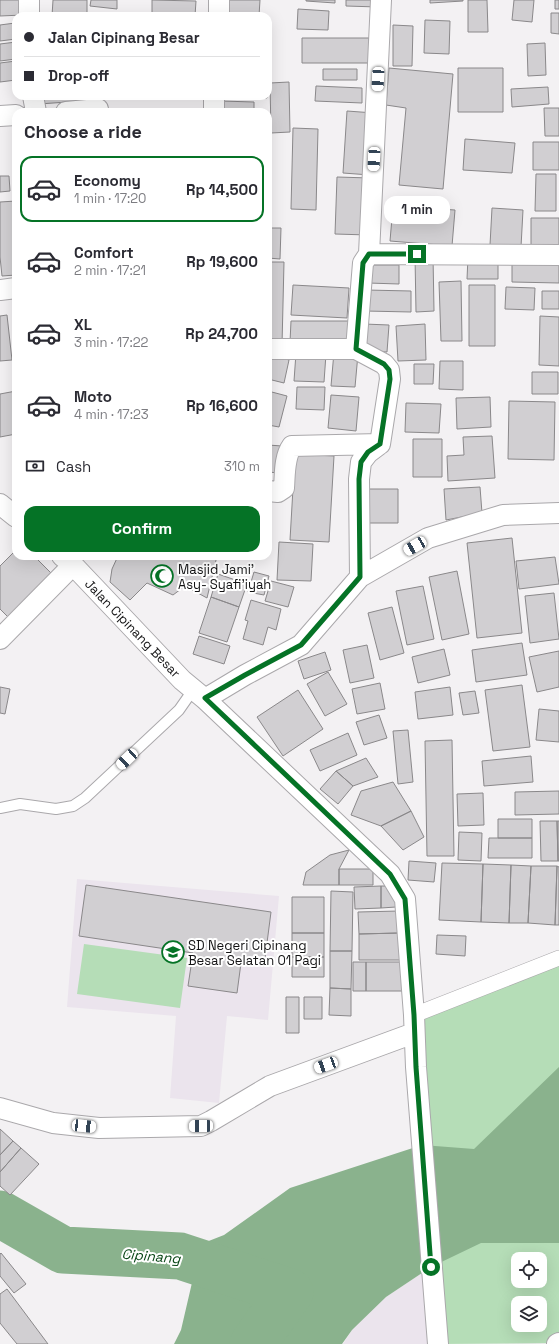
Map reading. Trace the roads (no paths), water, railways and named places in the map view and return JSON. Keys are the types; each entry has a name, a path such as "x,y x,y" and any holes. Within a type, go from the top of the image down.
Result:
{"street":[{"path":"29,0 29,12"},
{"path":"219,0 219,12"},
{"path":"356,349 363,263 369,254 381,0"},
{"path":"0,116 12,115"},
{"path":"369,254 559,255"},
{"path":"0,290 12,288"},
{"path":"272,349 356,349 384,364 389,370 390,379 380,444 368,452 361,462 359,479 360,577"},
{"path":"272,491 278,492 284,488 287,456 292,446 380,444"},
{"path":"0,504 12,514"},
{"path":"199,694 245,675 301,645 360,577 428,538 503,515 559,512"},
{"path":"0,639 67,561"},
{"name":"Jalan Cipinang Besar","path":"67,561 199,694 390,874 405,899 416,1067 438,1344"},
{"path":"0,1108 53,1123 99,1128 201,1126 270,1086 414,1024 559,958"}],"lane":[{"path":"0,808 20,804 30,804 56,809 73,806 85,798 179,710 199,694"}],"waterway":[{"name":"Cipinang","path":"0,1214 63,1250 180,1256 290,1292 253,1344"}],"place":[{"name":"Masjid Jami' Asy- Syafi'iyah","path":"162,576"},
{"name":"SD Negeri Cipinang Besar Selatan 01 Pagi","path":"173,952"}]}
